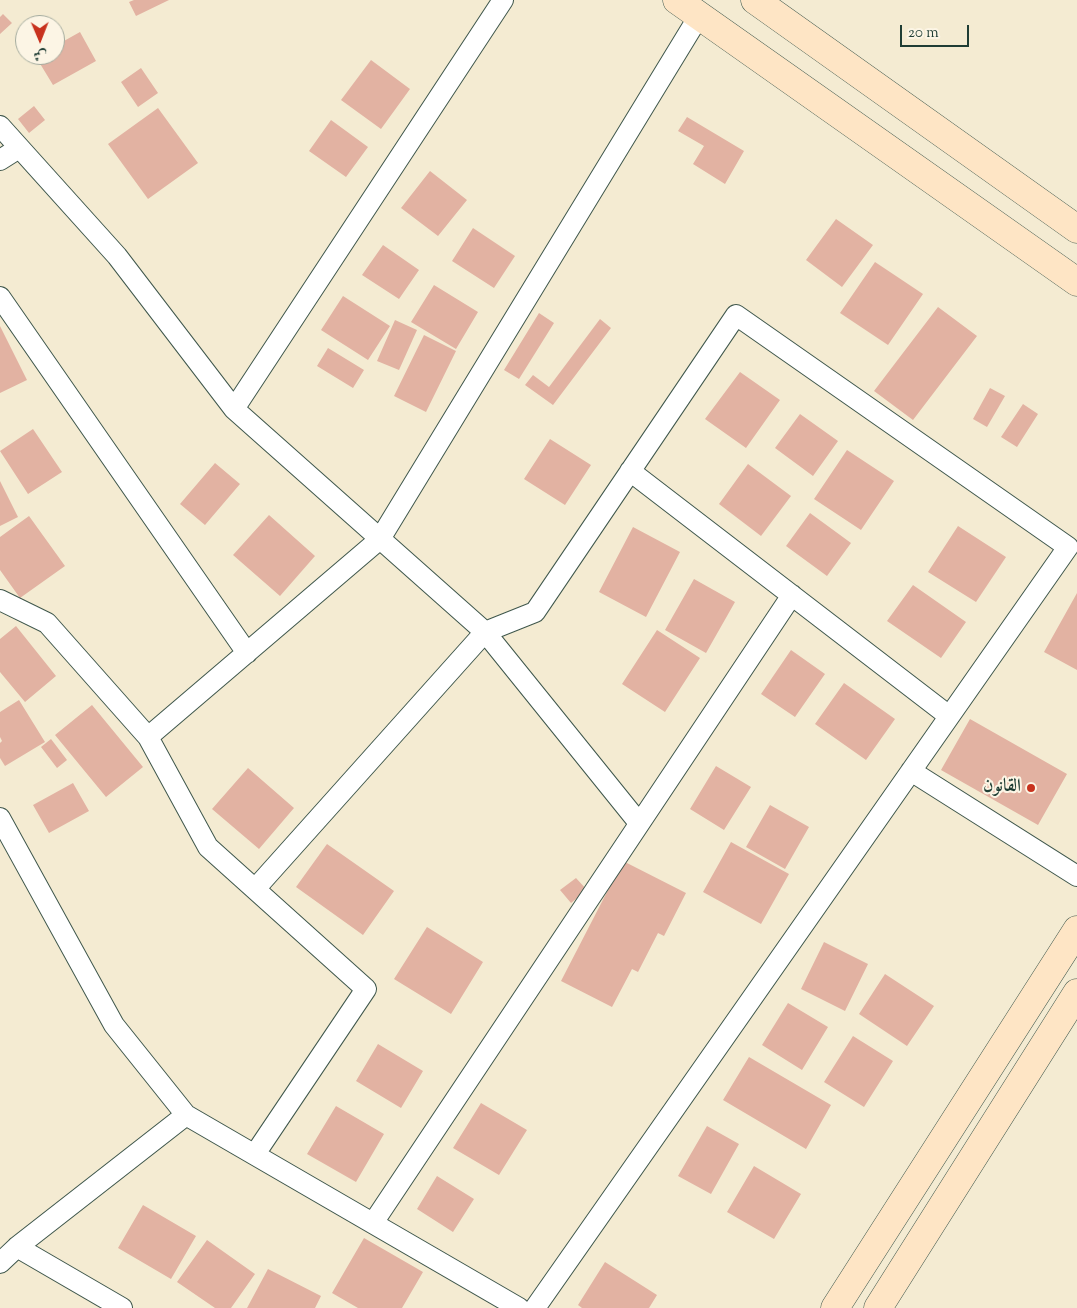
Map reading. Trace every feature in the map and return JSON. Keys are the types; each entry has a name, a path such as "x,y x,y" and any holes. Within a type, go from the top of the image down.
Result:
{"main road":[{"path":"677,0 1077,282"},
{"path":"755,0 1077,229"},
{"path":"835,1308 1077,930"},
{"path":"878,1308 1077,993"}],"street":[{"path":"234,409 503,0"},
{"path":"148,737 380,539 699,16"},
{"path":"0,126 117,256 234,409 486,632 639,823"},
{"path":"0,160 19,148"},
{"path":"0,297 247,653"},
{"path":"255,889 486,632 535,612 736,315 1068,547 535,1308"},
{"path":"630,471 950,716"},
{"path":"373,1223 792,595"},
{"path":"0,600 47,622 148,737 208,847 366,989 255,1154"},
{"path":"911,771 1077,876"},
{"path":"0,818 114,1026 186,1115 519,1308"},
{"path":"0,1262 186,1115"},
{"path":"17,1247 122,1308"}],"building":[{"path":"134,0 169,0 136,16 129,2"},
{"path":"3,14 12,23 0,34 0,17"},
{"path":"80,32 96,61 53,85 41,65 65,65 65,40"},
{"path":"371,60 410,89 381,129 341,100"},
{"path":"141,68 158,93 138,107 121,82"},
{"path":"34,106 45,120 29,133 18,119"},
{"path":"158,108 198,163 148,199 108,144"},
{"path":"687,117 744,151 725,184 693,164 704,146 678,131"},
{"path":"331,120 368,147 346,177 309,151"},
{"path":"430,171 467,200 438,236 401,208"},
{"path":"836,219 873,245 842,287 806,260"},
{"path":"473,228 515,256 494,288 452,261"},
{"path":"383,245 419,270 399,299 362,275"},
{"path":"875,262 923,294 888,345 840,313"},
{"path":"434,285 478,312 456,349 411,322"},
{"path":"343,296 390,326 368,360 321,330"},
{"path":"938,307 977,336 913,420 874,391"},
{"path":"539,313 554,323 519,379 504,370"},
{"path":"600,319 611,328 553,405 525,385 533,375 549,387"},
{"path":"395,320 417,330 399,370 377,361"},
{"path":"0,326 27,380 0,393"},
{"path":"424,335 456,351 426,412 394,396"},
{"path":"328,348 364,370 353,388 317,366"},
{"path":"740,372 780,400 746,448 705,419"},
{"path":"990,388 1005,396 987,427 973,419"},
{"path":"1023,404 1038,414 1017,447 1001,437"},
{"path":"800,414 838,441 813,476 775,448"},
{"path":"33,429 62,472 28,494 0,451"},
{"path":"550,439 591,465 565,505 524,479"},
{"path":"847,450 894,481 861,530 814,499"},
{"path":"215,463 240,484 205,525 180,504"},
{"path":"748,464 791,496 761,536 719,504"},
{"path":"0,481 18,517 0,526"},
{"path":"810,513 851,543 827,576 786,546"},
{"path":"269,515 315,556 280,596 233,555"},
{"path":"29,516 65,566 20,598 0,570 0,537"},
{"path":"958,526 1006,557 976,602 928,572"},
{"path":"633,527 680,552 646,617 599,592"},
{"path":"694,579 735,602 706,653 665,630"},
{"path":"913,585 966,622 941,658 887,621"},
{"path":"1077,593 1077,670 1044,652"},
{"path":"16,626 56,676 25,702 0,672 0,639"},
{"path":"657,630 700,658 665,712 622,684"},
{"path":"791,650 825,674 795,717 761,694"},
{"path":"844,683 895,719 866,760 815,724"},
{"path":"19,700 45,742 5,766 0,758 0,743 2,741 0,737 0,712"},
{"path":"92,705 143,767 106,797 55,735"},
{"path":"970,719 1067,774 1038,825 941,770"},
{"path":"51,739 67,760 57,768 41,747"},
{"path":"716,766 751,787 724,830 690,809"},
{"path":"248,768 294,808 259,849 212,809"},
{"path":"73,783 89,811 49,833 33,805"},
{"path":"770,805 809,827 785,869 746,847"},
{"path":"731,842 789,874 761,924 703,892"},
{"path":"327,844 394,891 363,935 296,887"},
{"path":"623,861 686,893 664,936 658,933 638,972 632,969 612,1007 561,981"},
{"path":"576,878 587,890 571,903 560,890"},
{"path":"427,927 483,962 451,1014 394,979"},
{"path":"824,942 868,964 845,1011 801,989"},
{"path":"885,974 934,1006 907,1046 859,1014"},
{"path":"788,1003 828,1027 802,1070 762,1045"},
{"path":"853,1036 893,1061 864,1107 824,1082"},
{"path":"378,1044 423,1071 401,1108 356,1081"},
{"path":"749,1057 831,1105 806,1149 723,1100"},
{"path":"481,1103 527,1130 499,1175 453,1148"},
{"path":"336,1106 384,1134 356,1182 307,1154"},
{"path":"707,1126 739,1144 711,1194 678,1176"},
{"path":"754,1166 801,1194 774,1239 727,1212"},
{"path":"437,1176 474,1199 453,1232 417,1209"},
{"path":"143,1205 196,1236 171,1279 118,1248"},
{"path":"364,1238 423,1272 402,1308 358,1308 332,1293"},
{"path":"207,1240 255,1274 231,1308 215,1308 177,1282"},
{"path":"605,1262 657,1295 649,1308 582,1308 578,1305"},
{"path":"268,1269 321,1296 315,1308 247,1308"}],"place":[{"name":"القانون","path":"1031,788"}]}
